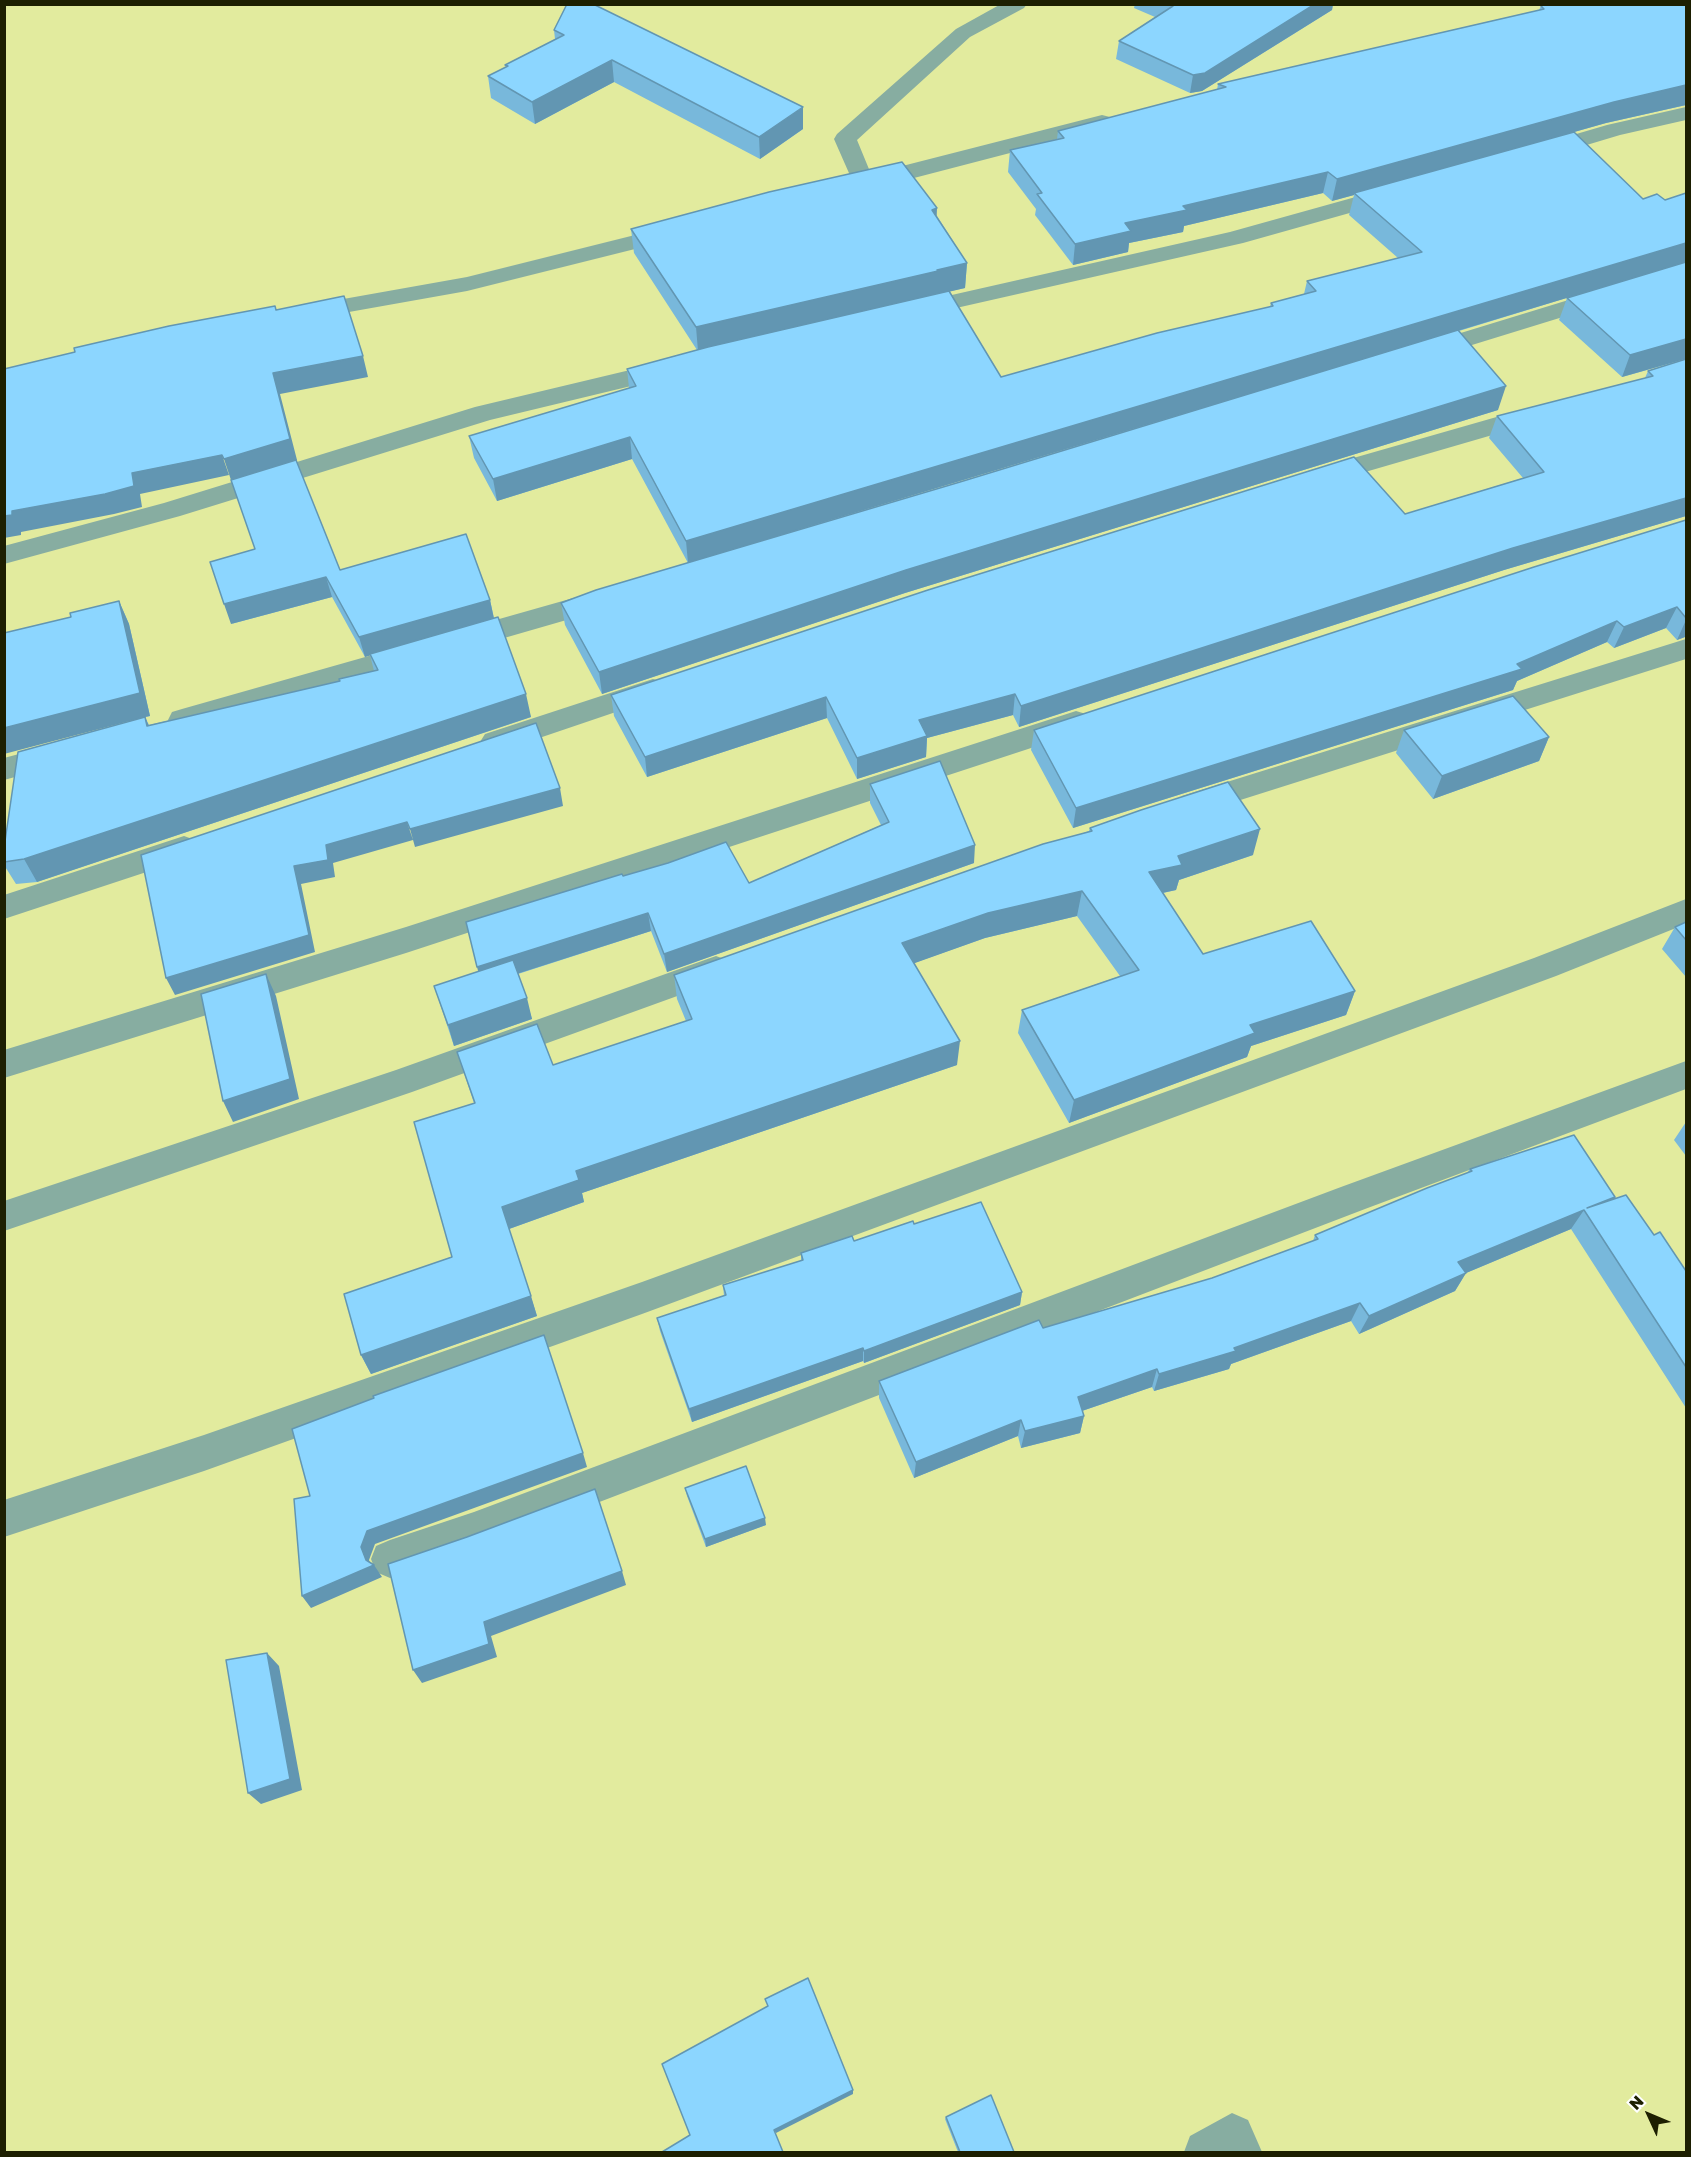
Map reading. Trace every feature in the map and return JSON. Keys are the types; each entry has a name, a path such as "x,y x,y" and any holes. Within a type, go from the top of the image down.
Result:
{"street":[{"path":"1017,4 963,33 845,139 853,186 1118,118"},
{"path":"1523,156 1615,130 1686,114"},
{"path":"890,316 1235,238 1419,186"},
{"path":"284,316 467,284 697,226"},
{"path":"1403,358 1686,271"},
{"path":"4,555 171,510 484,413 693,363"},
{"path":"1293,484 1562,406"},
{"path":"157,727 415,655 631,591"},
{"path":"1171,810 1686,649"},
{"path":"473,749 672,683"},
{"path":"4,1064 406,940 1105,713"},
{"path":"4,769 89,746"},
{"path":"4,907 209,839"},
{"path":"4,1519 204,1453 642,1298 1545,967 1686,911"},
{"path":"4,1216 400,1082 743,959"},
{"path":"390,1559 474,1531 1353,1198 1686,1075"},
{"path":"1206,2152 1232,2136 1240,2152"}],"building":[{"path":"567,4 593,4 803,107 759,137 612,60 532,102 488,76 564,35 554,30"},
{"path":"1170,4 1315,4 1205,73 1193,75 1119,41 1173,6"},
{"path":"1546,4 1686,4 1686,85 1614,102 1337,179 1328,172 1183,206 1187,210 1125,223 1131,231 1075,244 1037,194 1042,193 1010,150 1064,138 1058,131 1226,87 1218,84 1544,9 1541,6"},
{"path":"1574,132 1643,199 1657,194 1665,200 1686,193 1686,243 686,541 630,437 493,479 469,436 636,386 627,369 708,347 949,291 1001,377 1157,333 1273,306 1271,303 1316,291 1307,281 1422,252 1354,193"},
{"path":"902,162 937,208 932,210 967,263 696,327 631,229 769,192"},
{"path":"1686,262 1686,339 1630,355 1567,298"},
{"path":"344,296 363,356 273,373 290,439 224,459 222,455 132,473 134,486 105,494 12,511 12,515 4,516 4,369 75,352 74,348 169,326 275,306 276,310"},
{"path":"1458,330 1506,386 906,570 599,672 561,603 596,590"},
{"path":"1686,359 1686,498 1513,548 1021,706 1015,694 919,720 927,736 857,758 826,697 645,757 611,695 928,590 1354,457 1405,514 1544,472 1497,416 1653,376 1648,371"},
{"path":"296,460 340,570 466,534 490,600 359,637 326,577 224,604 210,562 255,549 231,480"},
{"path":"1686,520 1686,618 1677,607 1624,627 1617,621 1517,664 1522,669 1076,808 1034,730 1534,567"},
{"path":"119,601 140,693 4,728 4,633 71,617 70,613"},
{"path":"498,617 526,694 24,859 4,862 18,752 145,717 147,726 340,681 339,679 378,670 370,654"},
{"path":"1513,696 1549,737 1442,776 1404,730"},
{"path":"536,723 560,788 410,829 407,822 326,845 328,860 294,866 309,935 166,978 141,855"},
{"path":"940,761 975,845 664,954 648,913 477,967 466,922 622,874 623,876 668,863 726,842 749,883 889,822 870,784"},
{"path":"1228,782 1260,829 1178,856 1182,865 1149,872 1203,954 1311,921 1355,991 1250,1025 1255,1033 1074,1100 1022,1010 1139,970 1082,891 988,913 902,943 960,1041 576,1171 579,1180 502,1207 531,1296 361,1355 344,1294 452,1257 414,1122 475,1103 457,1052 537,1024 553,1065 692,1019 674,975 1043,844 1092,831 1090,828"},
{"path":"1686,922 1686,940 1675,927"},
{"path":"513,960 527,998 448,1025 434,986"},
{"path":"266,974 290,1079 223,1101 201,994"},
{"path":"1574,1135 1615,1197 1587,1208 1626,1195 1654,1235 1660,1232 1686,1271 1686,1367 1584,1210 1458,1262 1466,1273 1369,1316 1360,1303 1234,1348 1236,1351 1159,1374 1157,1369 1078,1397 1084,1416 1025,1431 1021,1420 916,1462 879,1381 1039,1320 1043,1328 1212,1278 1318,1239 1315,1235 1472,1171 1470,1169"},
{"path":"981,1202 1022,1292 864,1351 863,1348 689,1409 657,1318 726,1295 723,1285 803,1260 801,1253 852,1236 854,1241 913,1221 914,1224"},
{"path":"544,1335 583,1453 367,1531 361,1547 366,1560 374,1565 302,1596 294,1499 310,1496 292,1429 374,1398 373,1396"},
{"path":"746,1466 765,1518 705,1539 685,1488"},
{"path":"595,1489 622,1571 484,1622 489,1644 413,1670 388,1564"},
{"path":"267,1653 290,1779 248,1793 226,1660"},
{"path":"808,1978 853,2090 774,2130 783,2152 662,2152 690,2135 662,2064 768,2006 765,1999"},
{"path":"991,2095 1014,2152 960,2152 946,2117"}]}
